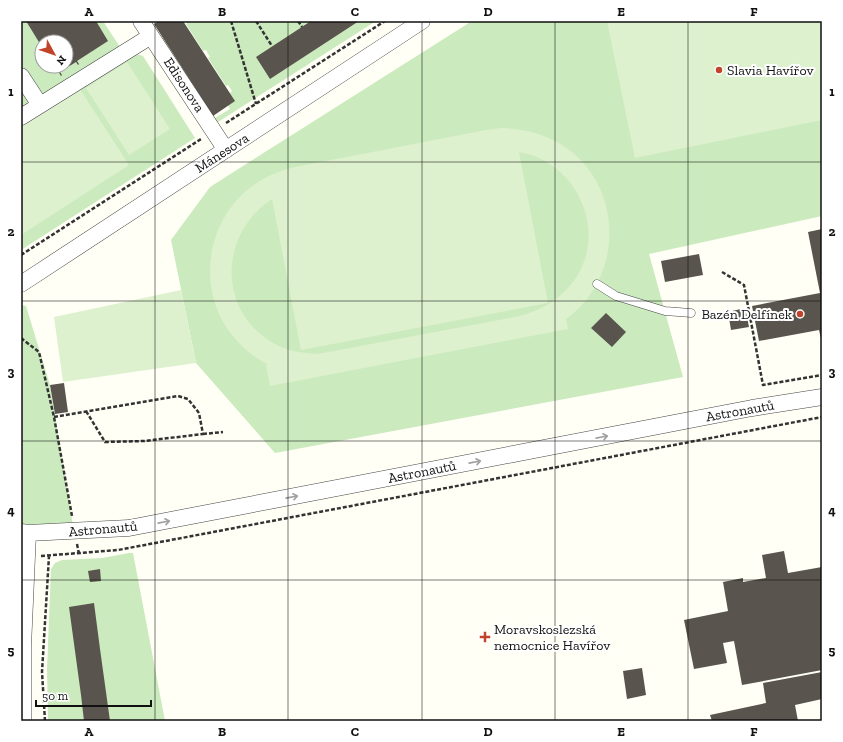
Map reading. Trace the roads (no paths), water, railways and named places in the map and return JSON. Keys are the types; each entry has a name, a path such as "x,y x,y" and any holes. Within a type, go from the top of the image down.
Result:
{"street":[{"name":"Edisonova","path":"142,21 226,150"},
{"name":"Mánesova","path":"21,284 422,21"},
{"path":"21,118 151,36"},
{"path":"21,76 40,105"},
{"name":"Astronautů","path":"25,533 75,532 129,528 752,408 822,396"},
{"path":"23,721 23,647 27,557 25,533"}],"lane":[{"path":"597,284 616,296 665,311 691,313"}],"place":[{"name":"Slavia Havířov","path":"719,70"},
{"name":"Bazén Delfínek","path":"800,314"},
{"name":"Moravskoslezská nemocnice Havířov","path":"485,637"}]}
